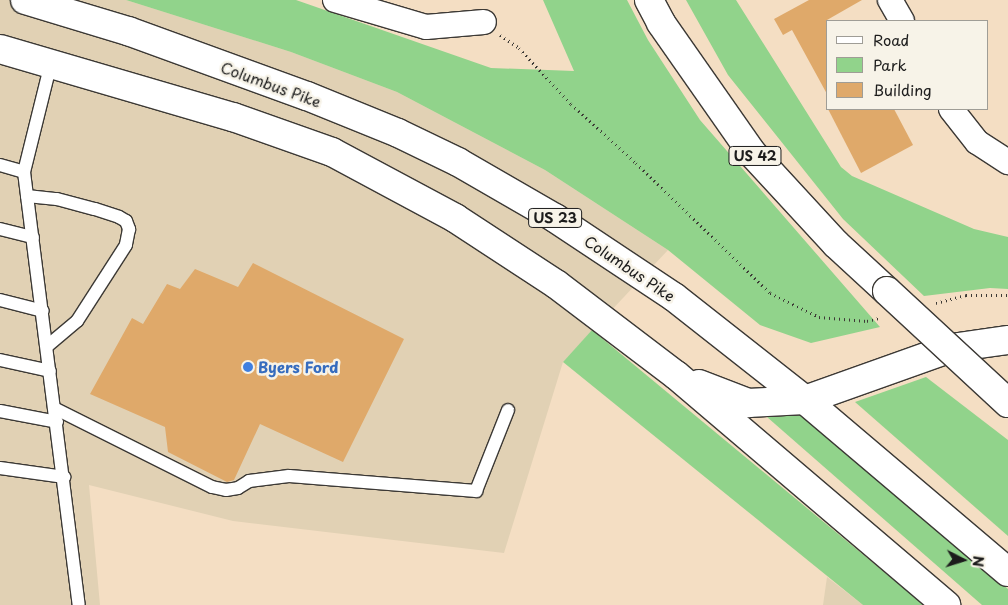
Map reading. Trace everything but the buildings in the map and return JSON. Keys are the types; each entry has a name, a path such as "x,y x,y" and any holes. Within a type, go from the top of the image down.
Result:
{"main road":[{"name":"Columbus Pike","path":"25,0 128,31 307,96 398,133 458,162 554,218 674,297 805,400 1008,572"},
{"name":"US 42","path":"649,0 666,31 752,153 836,244 886,304 1008,403"},
{"path":"0,49 233,117 332,152 455,218 556,284 676,375 946,605"},
{"path":"676,375 748,403 805,400 951,348 1008,340"}],"street":[{"path":"335,0 426,27 484,22"},
{"path":"890,0 901,20"},
{"path":"952,110 977,142 1008,162"}],"lane":[{"path":"51,63 24,172 80,605"},
{"path":"0,165 24,172"},
{"path":"27,196 57,199 95,209 126,221 129,229 126,245 77,321 47,346"},
{"path":"0,229 33,237"},
{"path":"0,300 43,311"},
{"path":"0,360 50,371"},
{"path":"0,411 56,416 212,487 226,490 238,488 249,481 289,476 476,491 508,410"},
{"path":"0,468 64,477"}],"path":[{"path":"484,22 519,48 572,104 636,163 770,293 818,317 867,321 886,304"},
{"path":"930,305 966,296 1008,296"}],"shaded area":[{"path":"0,0 126,0 291,52 397,92 545,170 668,250 563,362 504,553 233,521 89,485 100,605 0,605"},
{"path":"827,577 863,605 823,605"}],"green space":[{"path":"126,0 296,0 491,68 574,71 543,0 627,0 648,40 700,120 880,327 811,343 760,325 668,250 545,170 397,92 291,52"},
{"path":"686,0 736,0 841,167 852,176 974,229 1008,237 1008,289 990,288 924,296 843,219 728,75"},
{"path":"592,330 924,605 863,605 563,362"},
{"path":"926,377 1008,440 1008,536 855,402"},
{"path":"803,415 1008,589 1008,605 982,605 767,417"}],"place":[{"name":"Byers Ford","path":"248,367"}]}
